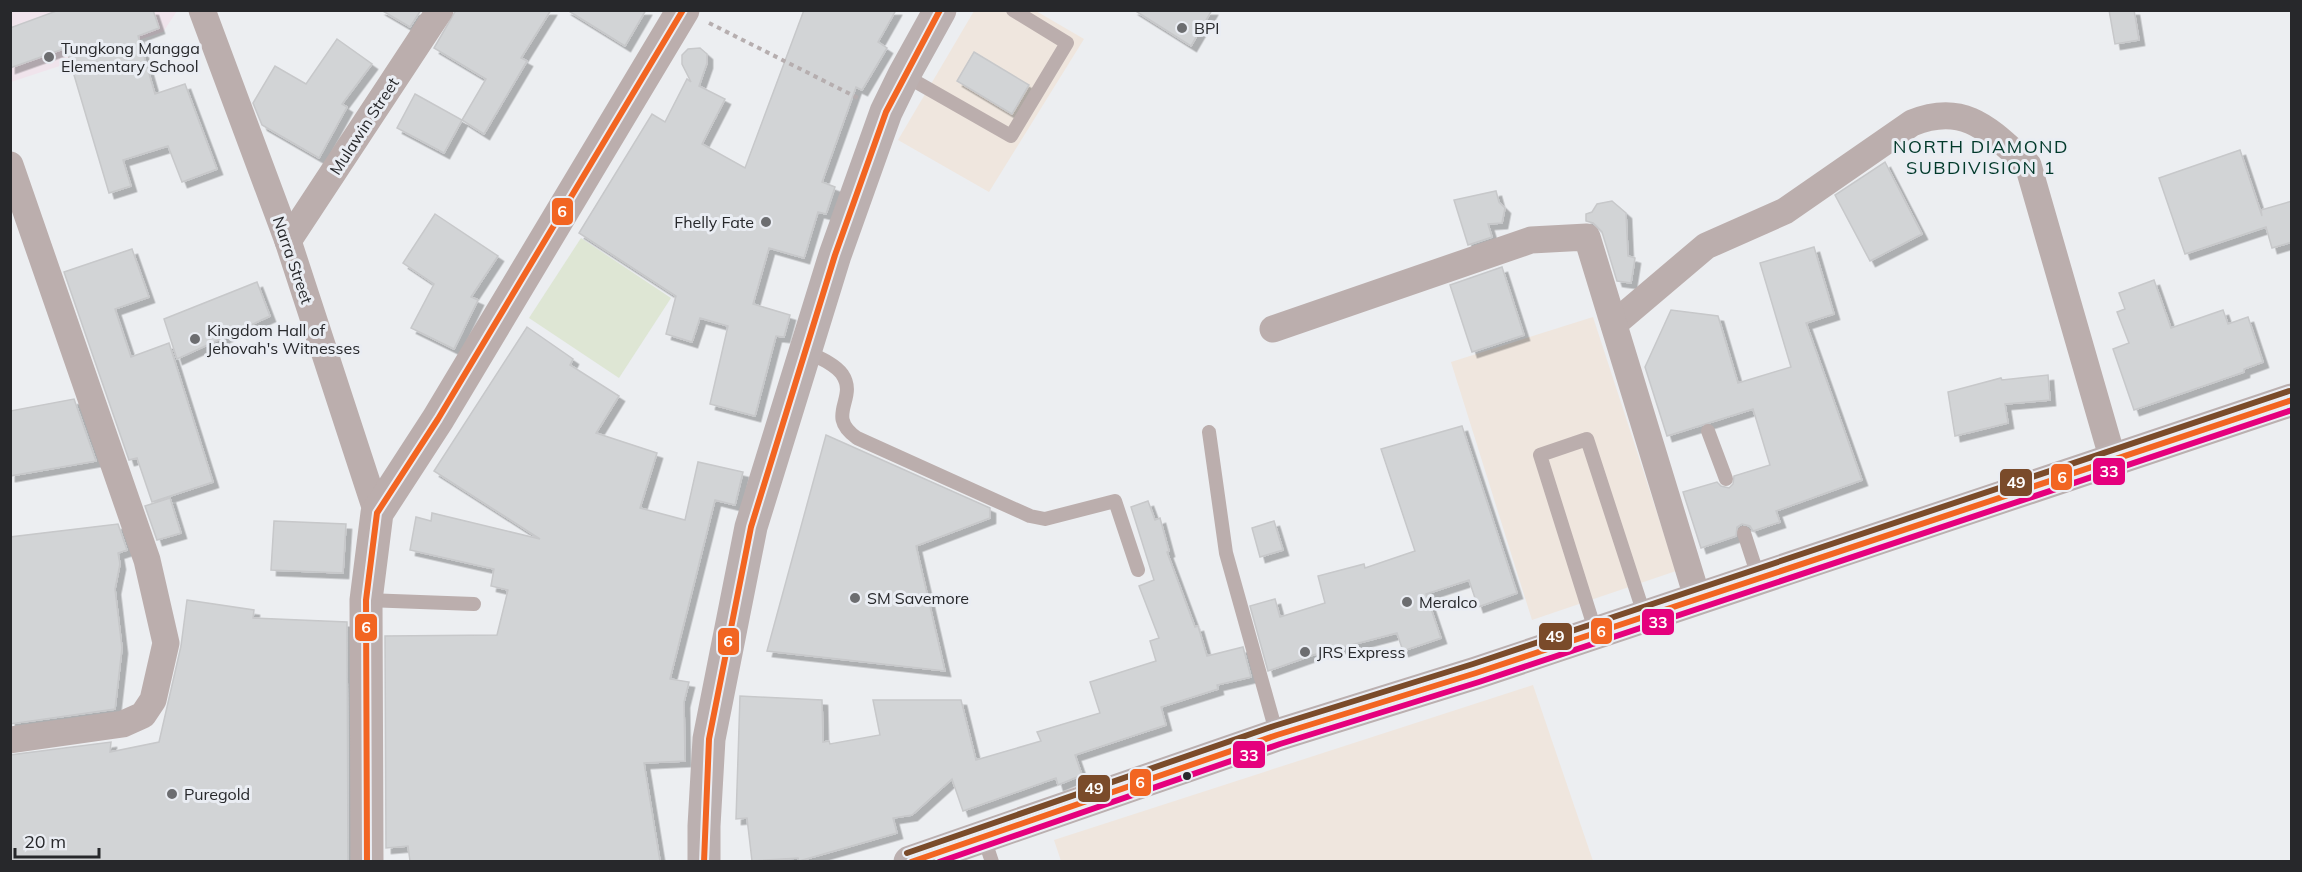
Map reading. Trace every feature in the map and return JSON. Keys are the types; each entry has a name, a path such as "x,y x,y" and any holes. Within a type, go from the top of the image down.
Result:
{"main road":[{"path":"704,861 709,739 752,527 834,255 886,112 940,10"},
{"path":"910,861 987,848 1277,735 1476,674 2292,400"}],"street":[{"name":"Narra Street","path":"202,10 288,241 377,513"},
{"name":"Mulawin Street","path":"288,241 440,10"},
{"path":"367,861 366,600 377,513 694,16"},
{"path":"1614,324 1706,246 1785,211 1912,123 1936,116 1960,115 1992,133 2028,165 2113,460"},
{"path":"10,165 147,560 166,643 153,700 143,715 123,723 10,740"},
{"path":"1273,329 1531,240 1587,237 1698,600"}],"lane":[{"path":"904,75 1011,136 1067,43 1013,10"},
{"path":"805,351 834,366 843,375 847,389 842,420 845,429 857,438 1030,516 1045,519 1115,501 1138,570"},
{"path":"1708,430 1726,479"},
{"path":"1209,432 1226,553 1277,735"},
{"path":"1596,633 1540,455 1587,439 1646,616"},
{"path":"1744,533 1759,579"},
{"path":"366,600 474,604"}],"path":[{"path":"694,16 886,112"}],"shaded area":[{"name":"Tungkong Mangga Elementary School","path":"10,11 177,11 163,32 11,82"},
{"path":"974,11 1036,11 1084,39 989,192 898,140"},
{"path":"1593,317 1676,571 1532,620 1451,362"},
{"path":"1533,685 1593,861 1061,861 1054,840"}],"green space":[{"path":"581,238 671,298 619,378 529,318"}],"building":[{"path":"59,10 153,10 159,28 138,36 155,94 185,84 217,169 182,182 168,146 123,160 131,186 109,193 66,48 10,68 10,28"},
{"path":"381,10 421,10 410,27"},
{"path":"456,10 551,10 521,58 527,61 484,134 462,120 486,79 434,48"},
{"path":"567,10 646,10 625,46"},
{"path":"804,10 896,10 878,42 887,48 862,90 856,87 822,182 835,187 826,214 818,212 804,258 769,248 753,304 790,315 784,337 776,336 755,416 710,404 728,326 700,318 692,342 666,334 676,296 579,233 652,114 665,122 687,79 691,82 682,64 682,55 688,49 700,48 707,54 707,63 699,86 725,99 702,144 745,168"},
{"name":"BPI","path":"1134,10 1212,10 1191,46"},
{"path":"2109,10 2134,10 2139,40 2115,44"},
{"path":"337,39 372,64 342,104 347,107 319,158 262,125 253,103 275,66 306,84"},
{"path":"974,52 1029,85 1012,114 957,81"},
{"path":"415,94 462,120 444,153 397,128"},
{"path":"2240,150 2262,216 2261,210 2292,201 2292,242 2272,248 2266,227 2185,254 2159,178"},
{"path":"1885,162 1922,234 1870,261 1835,195"},
{"path":"1496,191 1499,202 1505,208 1502,223 1488,224 1492,237 1468,245 1454,200"},
{"path":"1612,201 1626,213 1628,256 1635,258 1631,283 1617,281 1602,232 1593,223 1586,221 1586,214 1592,212 1597,204"},
{"path":"435,214 498,256 471,297 478,300 454,349 411,328 434,284 403,263"},
{"path":"1814,247 1834,314 1806,323 1862,480 1776,511 1780,522 1753,531 1750,526 1742,524 1737,527 1736,536 1701,548 1683,492 1717,482 1729,488 1733,484 1734,476 1770,465 1753,409 1667,436 1645,367 1671,310 1718,316 1738,383 1791,367 1760,263"},
{"path":"132,249 149,297 115,309 131,357 169,343 213,482 152,502 137,458 129,460 64,272"},
{"path":"1502,267 1524,335 1472,352 1450,285"},
{"path":"2154,280 2171,328 2223,310 2228,324 2248,317 2263,362 2244,369 2244,372 2134,410 2113,349 2129,343 2117,312 2125,309 2119,293"},
{"name":"Kingdom Hall of Jehovah's Witnesses","path":"257,282 270,316 177,359 164,319"},
{"path":"527,327 573,359 570,365 619,396 596,433 657,453 640,508 685,520 698,462 743,472 735,505 715,500 670,679 689,682 684,702 685,761 644,763 660,861 410,861 408,846 386,848 385,636 497,635 508,590 491,586 494,569 410,550 416,517 431,521 432,513 540,539 434,471"},
{"path":"2048,375 2050,400 2005,404 2008,423 1955,436 1948,392 2001,378 2002,380"},
{"path":"74,399 96,461 10,476 10,411"},
{"path":"1462,426 1517,593 1478,607 1469,580 1426,594 1441,638 1403,651 1397,633 1313,655 1268,671 1250,606 1275,599 1280,617 1325,603 1318,576 1364,564 1365,568 1415,551 1381,449"},
{"name":"SM Savemore","path":"826,435 990,508 990,518 916,546 945,671 767,651"},
{"path":"170,498 181,533 157,540 145,506"},
{"path":"1148,501 1155,520 1160,518 1169,551 1167,552 1195,627 1198,626 1207,656 1243,647 1251,677 1217,685 1218,689 1161,707 1166,725 1075,755 1082,775 1058,785 1056,778 963,811 952,779 912,815 893,818 897,833 799,861 798,858 752,861 747,818 736,819 740,696 822,700 823,742 829,741 830,744 880,735 873,700 961,700 976,760 1041,741 1037,732 1100,713 1090,682 1156,661 1150,641 1159,638 1139,586 1154,580 1131,507"},
{"path":"274,521 346,524 343,573 271,570"},
{"path":"1274,521 1283,550 1260,557 1252,528"},
{"path":"118,524 127,550 118,553 120,564 115,589 122,648 115,709 10,724 10,537"},
{"path":"187,600 254,610 253,618 347,622 348,861 10,861 10,755 111,742 110,752 159,742 181,646"}],"transit line":[{"name":"6","path":"367,862 366,600 377,513 438,419 683,10"},
{"name":"6","path":"704,862 709,739 751,527 835,255 886,112 940,10"},
{"name":"49","path":"907,853 1274,726 1473,664 2289,391"},
{"name":"6","path":"911,862 1277,735 1476,673 2292,400"},
{"name":"33","path":"939,862 1280,744 1479,682 2292,410"}],"place":[{"name":"BPI","path":"1182,28"},
{"name":"Tungkong Mangga Elementary School","path":"49,57"},
{"name":"Fhelly Fate","path":"766,222"},
{"name":"Kingdom Hall of Jehovah's Witnesses","path":"195,339"},
{"name":"SM Savemore","path":"855,598"},
{"name":"Meralco","path":"1407,602"},
{"name":"JRS Express","path":"1305,652"},
{"name":"Puregold","path":"172,794"}],"district":[{"name":"NORTH DIAMOND SUBDIVISION 1","path":"1981,156"}]}
